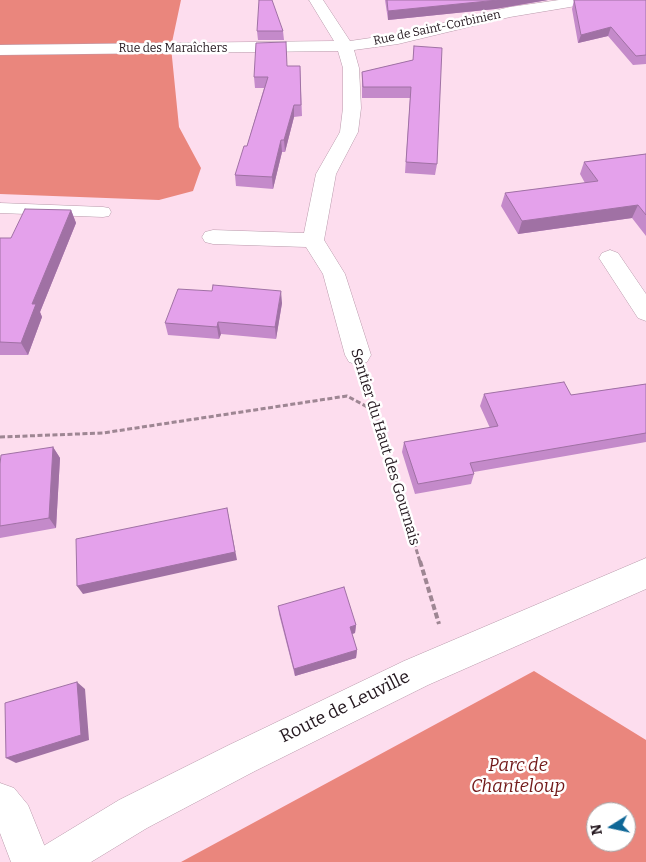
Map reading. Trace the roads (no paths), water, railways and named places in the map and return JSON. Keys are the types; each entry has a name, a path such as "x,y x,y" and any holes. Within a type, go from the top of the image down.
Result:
{"street":[{"path":"213,237 313,240 326,174 349,132 352,108 351,68 346,46 316,0"},
{"name":"Rue de Saint-Corbinien","path":"346,46 391,40 510,12 588,0"},
{"name":"Rue des Maraîchers","path":"0,50 346,46"},
{"name":"Sentier du Haut des Gournais","path":"313,240 334,274 358,355"},
{"path":"610,258 646,312"},
{"name":"Route de Leuville","path":"54,862 133,814 242,758 449,658 646,573"},
{"path":"0,802 14,819 30,862"}],"lane":[{"path":"0,208 103,212"}],"park label":[{"name":"Parc de Chanteloup","path":"518,776"}]}
